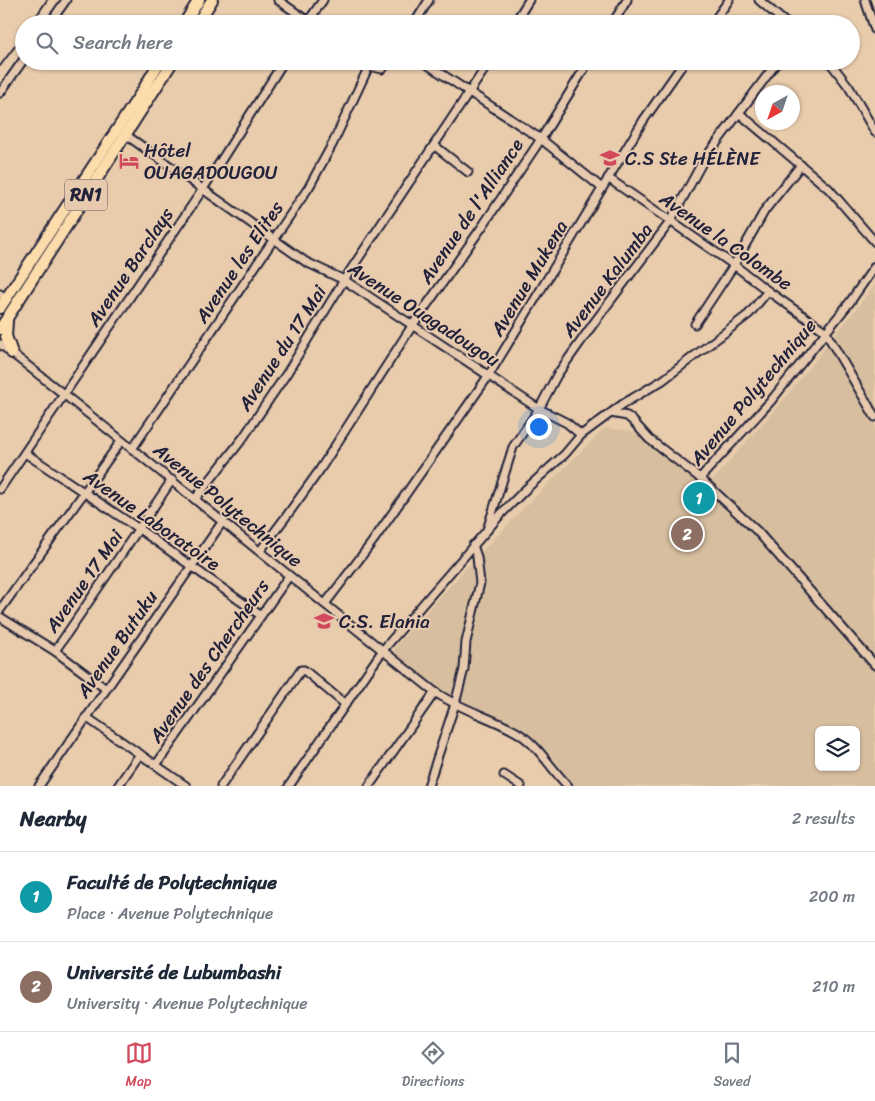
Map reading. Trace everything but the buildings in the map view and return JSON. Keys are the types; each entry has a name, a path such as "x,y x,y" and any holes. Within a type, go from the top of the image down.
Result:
{"highway":[{"path":"190,15 199,0"},
{"path":"203,15 212,0"},
{"name":"RN1","path":"0,329 120,136 155,70"},
{"name":"RN1","path":"0,308 3,296 167,70"},
{"path":"7,318 7,351"}],"street":[{"path":"55,15 66,0"},
{"path":"278,0 298,15"},
{"path":"314,15 323,0"},
{"path":"420,15 429,0"},
{"path":"520,15 529,0"},
{"path":"618,15 627,0"},
{"path":"718,15 729,0"},
{"path":"759,0 776,15"},
{"path":"865,0 875,30"},
{"path":"0,93 17,70"},
{"name":"Avenue Barclays","path":"0,490 203,189 278,70"},
{"name":"Avenue les Elites","path":"132,449 309,187 333,143 363,70"},
{"path":"435,70 540,139 602,188"},
{"name":"Avenue du 17 Mai","path":"196,498 243,438 287,373 344,280 485,70"},
{"name":"Avenue de l'Alliance","path":"260,551 319,471 412,326 482,227 583,70"},
{"name":"Avenue Mukena","path":"325,604 373,541 489,375 643,120 679,70"},
{"name":"Avenue Kalumba","path":"487,530 513,447 539,409 557,375 670,222 700,166 771,70"},
{"path":"836,70 846,82 875,132"},
{"path":"739,113 838,198 875,242"},
{"name":"Avenue Ouagadougou","path":"120,136 203,189 306,262 344,280 539,409 567,423 582,435"},
{"path":"434,146 468,172"},
{"path":"695,324 734,265 769,204 801,165"},
{"name":"Avenue la Colombe","path":"608,178 734,265 825,331"},
{"name":"Avenue Polytechnique","path":"875,266 856,294 770,402 700,478 762,536 875,665"},
{"path":"289,786 383,650 473,545 527,488 565,454 582,435 611,413 663,380 749,314 768,291"},
{"path":"825,331 875,417"},
{"name":"Avenue Polytechnique","path":"0,344 121,441 196,498 289,576 435,692 455,704 494,720 518,733 545,758 568,786"},
{"path":"611,413 627,416 649,439 700,478"},
{"path":"0,610 121,441"},
{"name":"Avenue Laboratoire","path":"25,452 139,529 260,615"},
{"name":"Avenue 17 Mai","path":"55,651 172,480"},
{"name":"Avenue Butuku","path":"39,786 223,521"},
{"path":"437,786 429,784 440,744 455,704 464,669 466,642 480,583 477,557 473,545"},
{"name":"Avenue des Chercheurs","path":"156,765 289,576"},
{"path":"0,617 55,651 106,689"},
{"path":"221,786 301,670 304,670 345,704"},
{"path":"369,786 435,692"},
{"path":"86,717 186,786"},
{"path":"118,786 140,754"},
{"path":"504,775 521,786"}],"shaded area":[{"path":"875,285 875,786 573,786 552,756 526,733 508,721 449,696 393,653 396,646 471,563 605,428 630,431 659,443 713,480 785,398"}],"railway":[{"path":"37,15 47,0"},
{"path":"0,66 15,46"}],"place":[{"name":"C.S Ste HÉLÈNE","path":"610,158"},
{"name":"Hôtel OUAGADOUGOU","path":"129,161"},
{"name":"Faculté de Polytechnique","path":"699,498"},
{"name":"Université de Lubumbashi","path":"687,534"},
{"name":"C.S. Elania","path":"324,621"}]}
